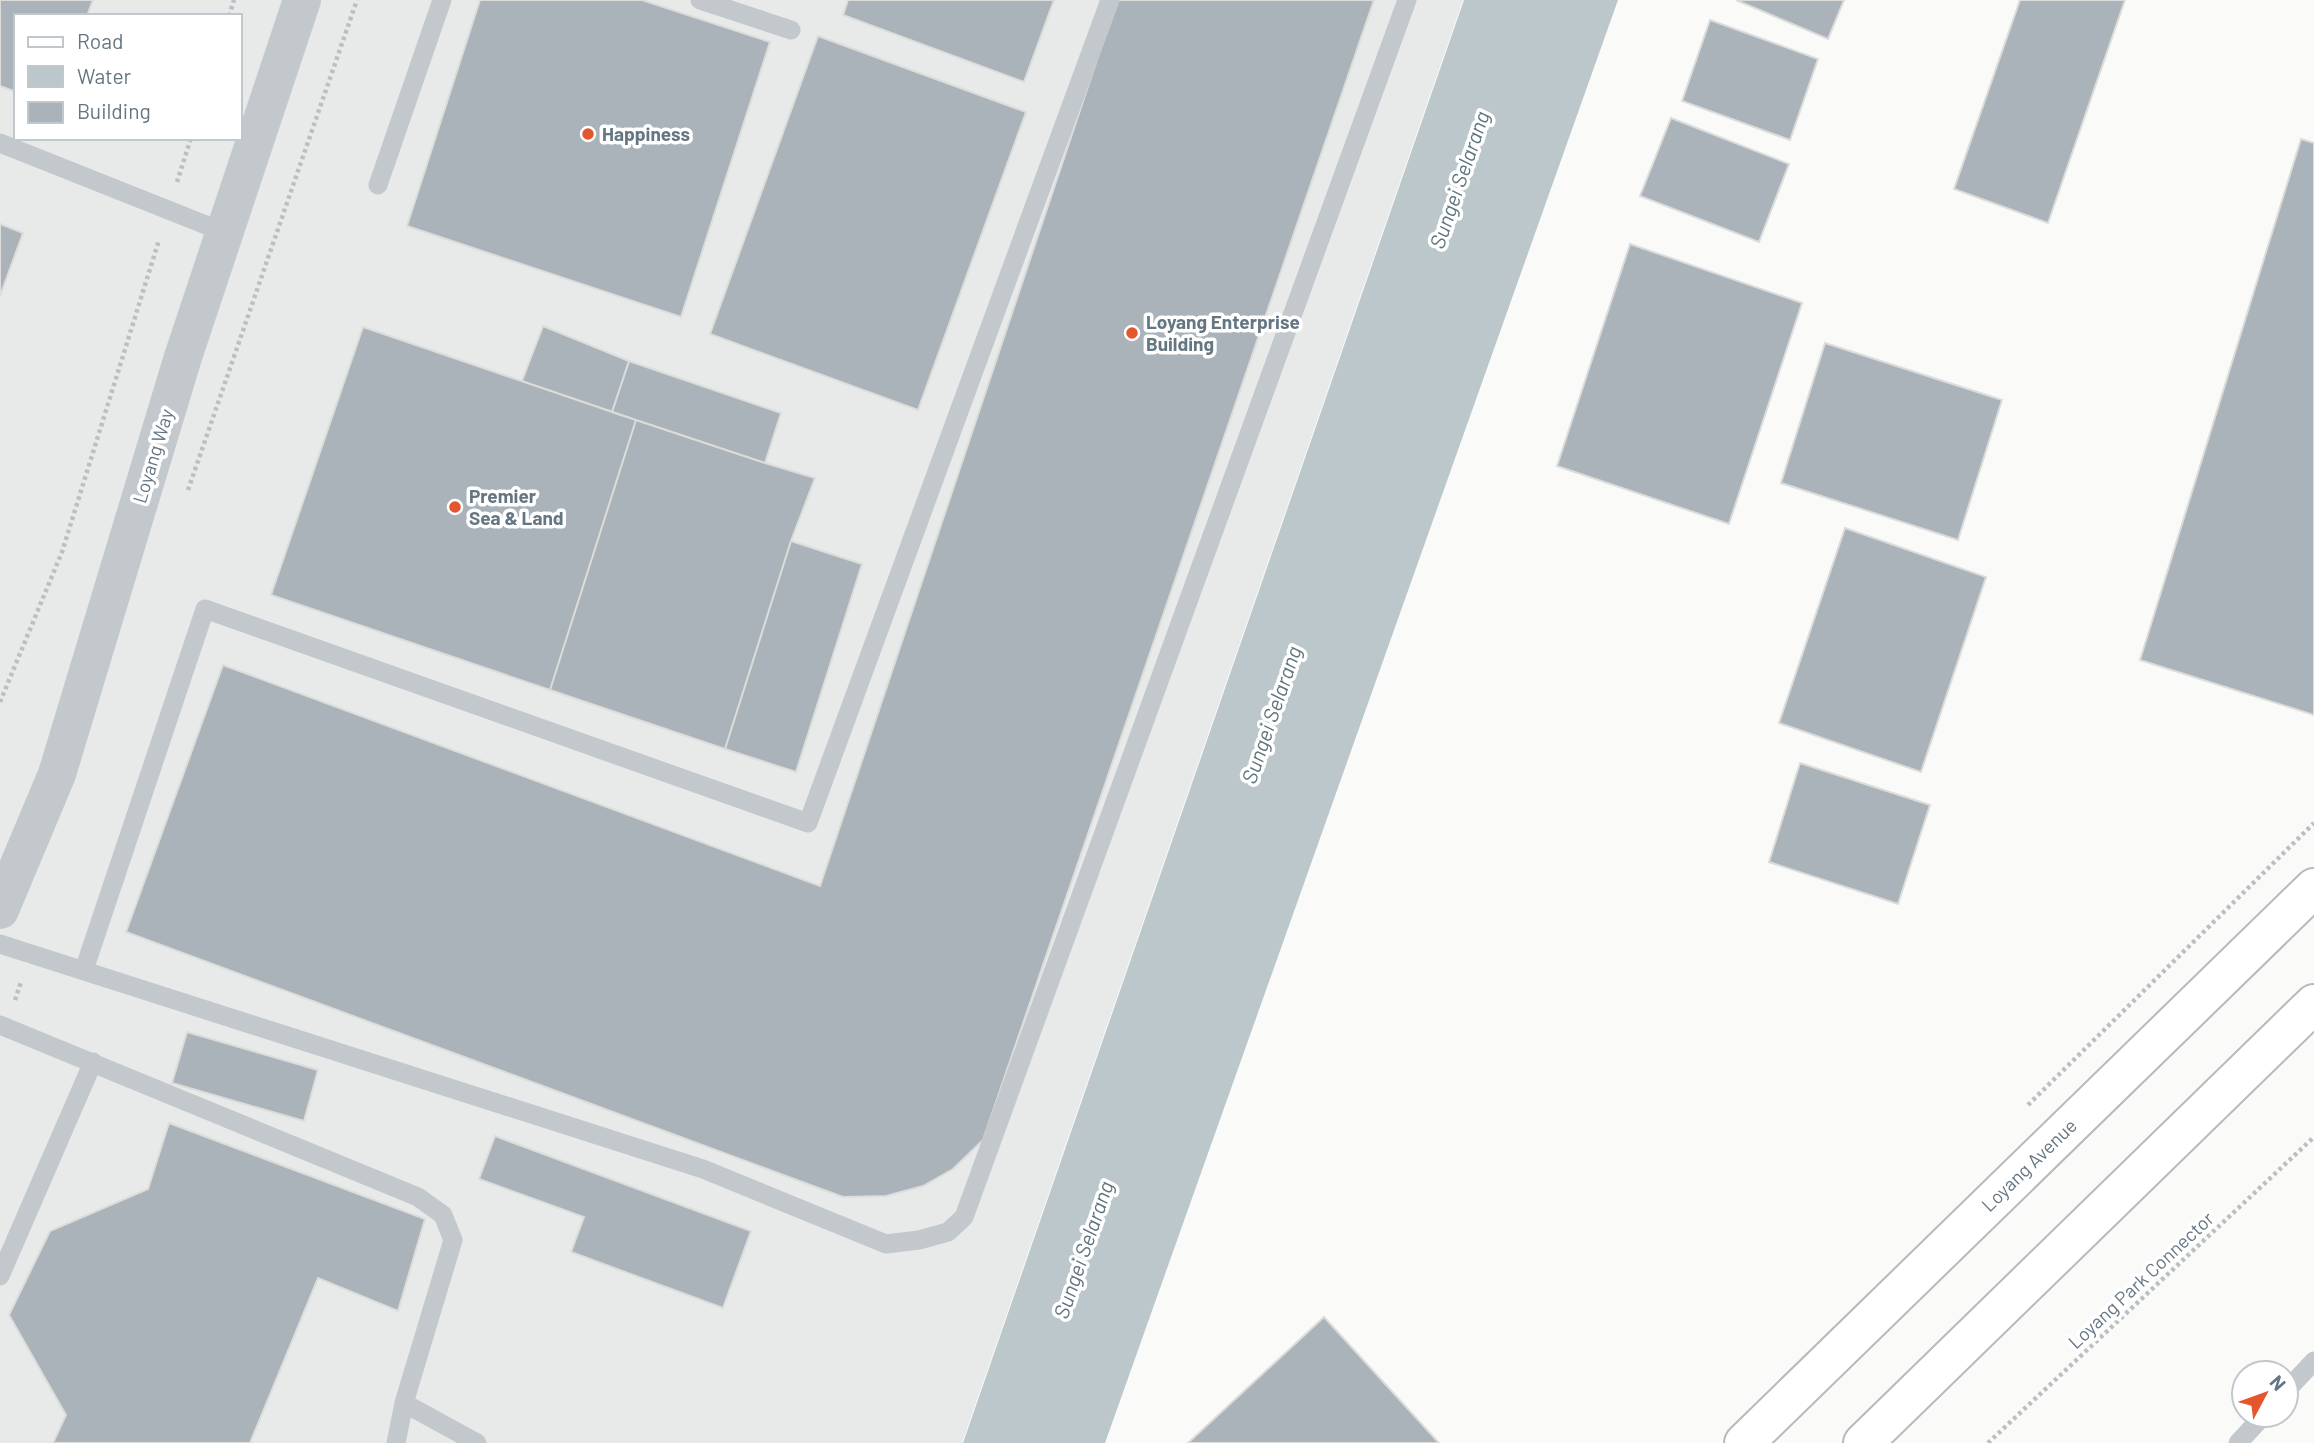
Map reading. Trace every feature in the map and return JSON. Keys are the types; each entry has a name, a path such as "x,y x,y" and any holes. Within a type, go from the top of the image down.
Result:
{"main road":[{"name":"Loyang Avenue","path":"1744,1443 2314,887"},
{"path":"1863,1443 2314,1004"}],"street":[{"name":"Loyang Way","path":"0,910 57,774 183,357 302,0"}],"lane":[{"path":"378,185 442,0"},
{"path":"701,0 791,30"},
{"path":"84,970 205,609 808,823 1110,0"},
{"path":"0,944 703,1168 886,1244 919,1240 948,1232 964,1217 1407,0"},
{"path":"0,143 226,233"},
{"path":"0,1025 418,1197 443,1215 453,1240 404,1403 396,1443"},
{"path":"0,1276 93,1062"},
{"path":"2300,1376 2314,1361"},
{"path":"404,1403 477,1443"},
{"path":"2238,1443 2251,1429"}],"path":[{"path":"0,702 62,552 190,140"},
{"name":"Loyang Park Connector","path":"1988,1443 2314,1137"}],"shaded area":[{"path":"0,0 1463,0 962,1443 0,1443"}],"water":[{"name":"Sungei Selarang","path":"1464,0 1618,0 1105,1443 963,1443"}],"building":[{"path":"0,0 93,0 88,14 14,14 14,91 0,86"},
{"name":"Happiness","path":"480,0 642,0 770,42 681,317 407,226"},
{"path":"848,0 1054,0 1024,82 843,15"},
{"name":"Loyang Enterprise Building","path":"1117,0 1374,0 983,1140 953,1169 923,1186 886,1196 843,1197 126,932 223,665 820,886"},
{"path":"1736,0 1844,0 1828,39"},
{"path":"2020,0 2125,0 2048,223 1954,189"},
{"path":"1710,20 1818,59 1790,140 1682,101"},
{"path":"818,36 1026,112 918,410 710,334"},
{"path":"1671,118 1789,164 1759,242 1640,196"},
{"path":"2301,139 2314,143 2314,715 2140,660"},
{"path":"0,224 23,233 0,296"},
{"path":"1630,244 1802,303 1729,524 1557,466"},
{"path":"543,326 629,361 612,412 522,381"},
{"name":"Premier Sea & Land","path":"363,327 636,420 550,690 271,595"},
{"path":"1825,343 2002,400 1958,540 1781,483"},
{"path":"629,361 781,413 765,463 612,412"},
{"path":"636,420 815,478 791,541 725,749 550,690"},
{"path":"1845,528 1986,577 1921,772 1779,723"},
{"path":"791,541 862,564 796,772 725,749"},
{"path":"1800,763 1930,805 1898,904 1769,862"},
{"path":"187,1032 318,1070 304,1121 172,1083"},
{"path":"169,1123 425,1219 398,1311 318,1278 250,1443 53,1443 66,1415 9,1315 50,1231 148,1189"},
{"path":"495,1136 751,1231 723,1308 571,1252 584,1217 479,1179"},
{"path":"1324,1317 1439,1443 1188,1443"}],"place":[{"name":"Happiness","path":"588,134"},
{"name":"Loyang Enterprise Building","path":"1132,333"},
{"name":"Premier Sea & Land","path":"455,507"}]}
